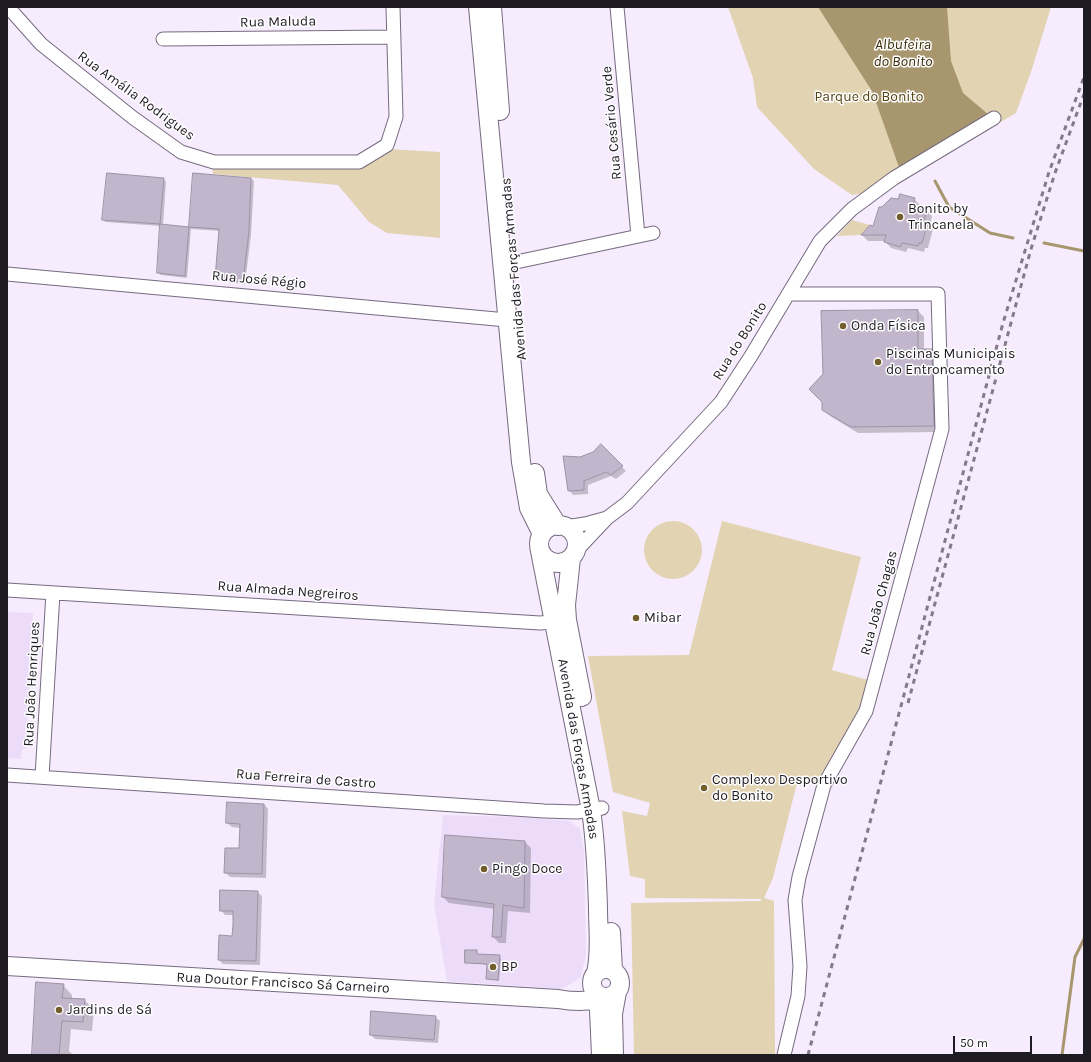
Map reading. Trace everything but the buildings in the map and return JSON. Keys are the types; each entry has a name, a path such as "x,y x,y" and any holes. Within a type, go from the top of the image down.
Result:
{"street":[{"name":"Rua Amália Rodrigues","path":"8,7 41,44 132,116 181,152 214,162 359,162 387,145 396,117 393,7"},
{"name":"Avenida das Forças Armadas","path":"478,7 507,264 538,494 562,526 574,535 577,546 573,555 566,605 561,621"},
{"name":"Avenida das Forças Armadas","path":"492,7 507,264 507,320 521,462 529,508 541,543 561,621 597,809 595,836 599,956 602,986 600,1021 601,1055"},
{"name":"Rua Cesário Verde","path":"617,7 638,236"},
{"name":"Rua Maluda","path":"163,40 394,37"},
{"name":"Rua do Bonito","path":"573,555 607,518 627,503 721,402 820,241 852,209 894,178 994,118"},
{"path":"507,264 654,233"},
{"name":"Rua José Régio","path":"7,274 507,320"},
{"name":"Rua João Chagas","path":"784,1055 798,996 800,966 795,900 801,870 824,785 866,711 942,429 938,294 788,294"},
{"name":"Rua do Bonito","path":"562,526 585,524 607,518"},
{"path":"562,526 546,530 541,543 544,557 554,563 566,561 573,555"},
{"name":"Rua Almada Negreiros","path":"7,590 540,623 561,621"},
{"name":"Rua João Henriques","path":"42,777 53,593"},
{"name":"Rua Ferreira de Castro","path":"7,775 544,811 577,812 597,809"},
{"name":"Rua Doutor Francisco Sá Carneiro","path":"7,966 558,999 571,1002 602,986"},
{"name":"Avenida das Forças Armadas","path":"602,986 613,1014 614,1055"},
{"path":"558,999 602,986"}],"shaded area":[{"path":"7,612 33,613 26,749 22,749 21,759 7,758"},
{"path":"443,815 518,817 570,821 580,829 584,851 586,954 581,977 562,989 447,981 434,904"}],"green space":[{"name":"Parque do Bonito","path":"728,7 1051,7 1032,69 1016,113 886,190 852,195 814,169 757,107 753,78"},
{"path":"387,149 440,152 440,238 387,233 369,222 338,185 213,174 212,164 355,166"},
{"path":"852,220 870,225 861,235 837,236"},
{"path":"667,521 679,521 694,529 702,544 702,556 694,571 679,579 667,579 652,571 644,556 644,544 652,529"},
{"name":"Complexo Desportivo do Bonito","path":"722,521 861,557 832,670 868,680 860,719 822,784 798,779 773,878 764,898 774,901 775,1055 634,1055 631,903 761,901 761,899 645,898 645,879 630,876 622,811 647,816 650,803 613,792 588,656 689,655"}],"water":[{"name":"Albufeira do Bonito","path":"818,7 947,7 951,61 963,93 989,115 900,170 872,91"}],"waterway":[{"path":"935,181 949,207 990,233 1013,238"},
{"path":"1044,243 1084,251"},
{"path":"1062,1055 1075,957 1084,939"}],"railway":[{"path":"808,1055 1003,323 1049,172 1084,77"},
{"path":"908,703 1031,249 1055,173 1084,94"}],"place":[{"name":"Bonito by Trincanela","path":"900,217"},
{"name":"Onda Física","path":"843,326"},
{"name":"Piscinas Municipais do Entroncamento","path":"878,362"},
{"name":"Mibar","path":"636,618"},
{"name":"Complexo Desportivo do Bonito","path":"704,788"},
{"name":"Pingo Doce","path":"484,869"},
{"name":"BP","path":"493,967"},
{"name":"Jardins de Sá","path":"59,1010"}]}
